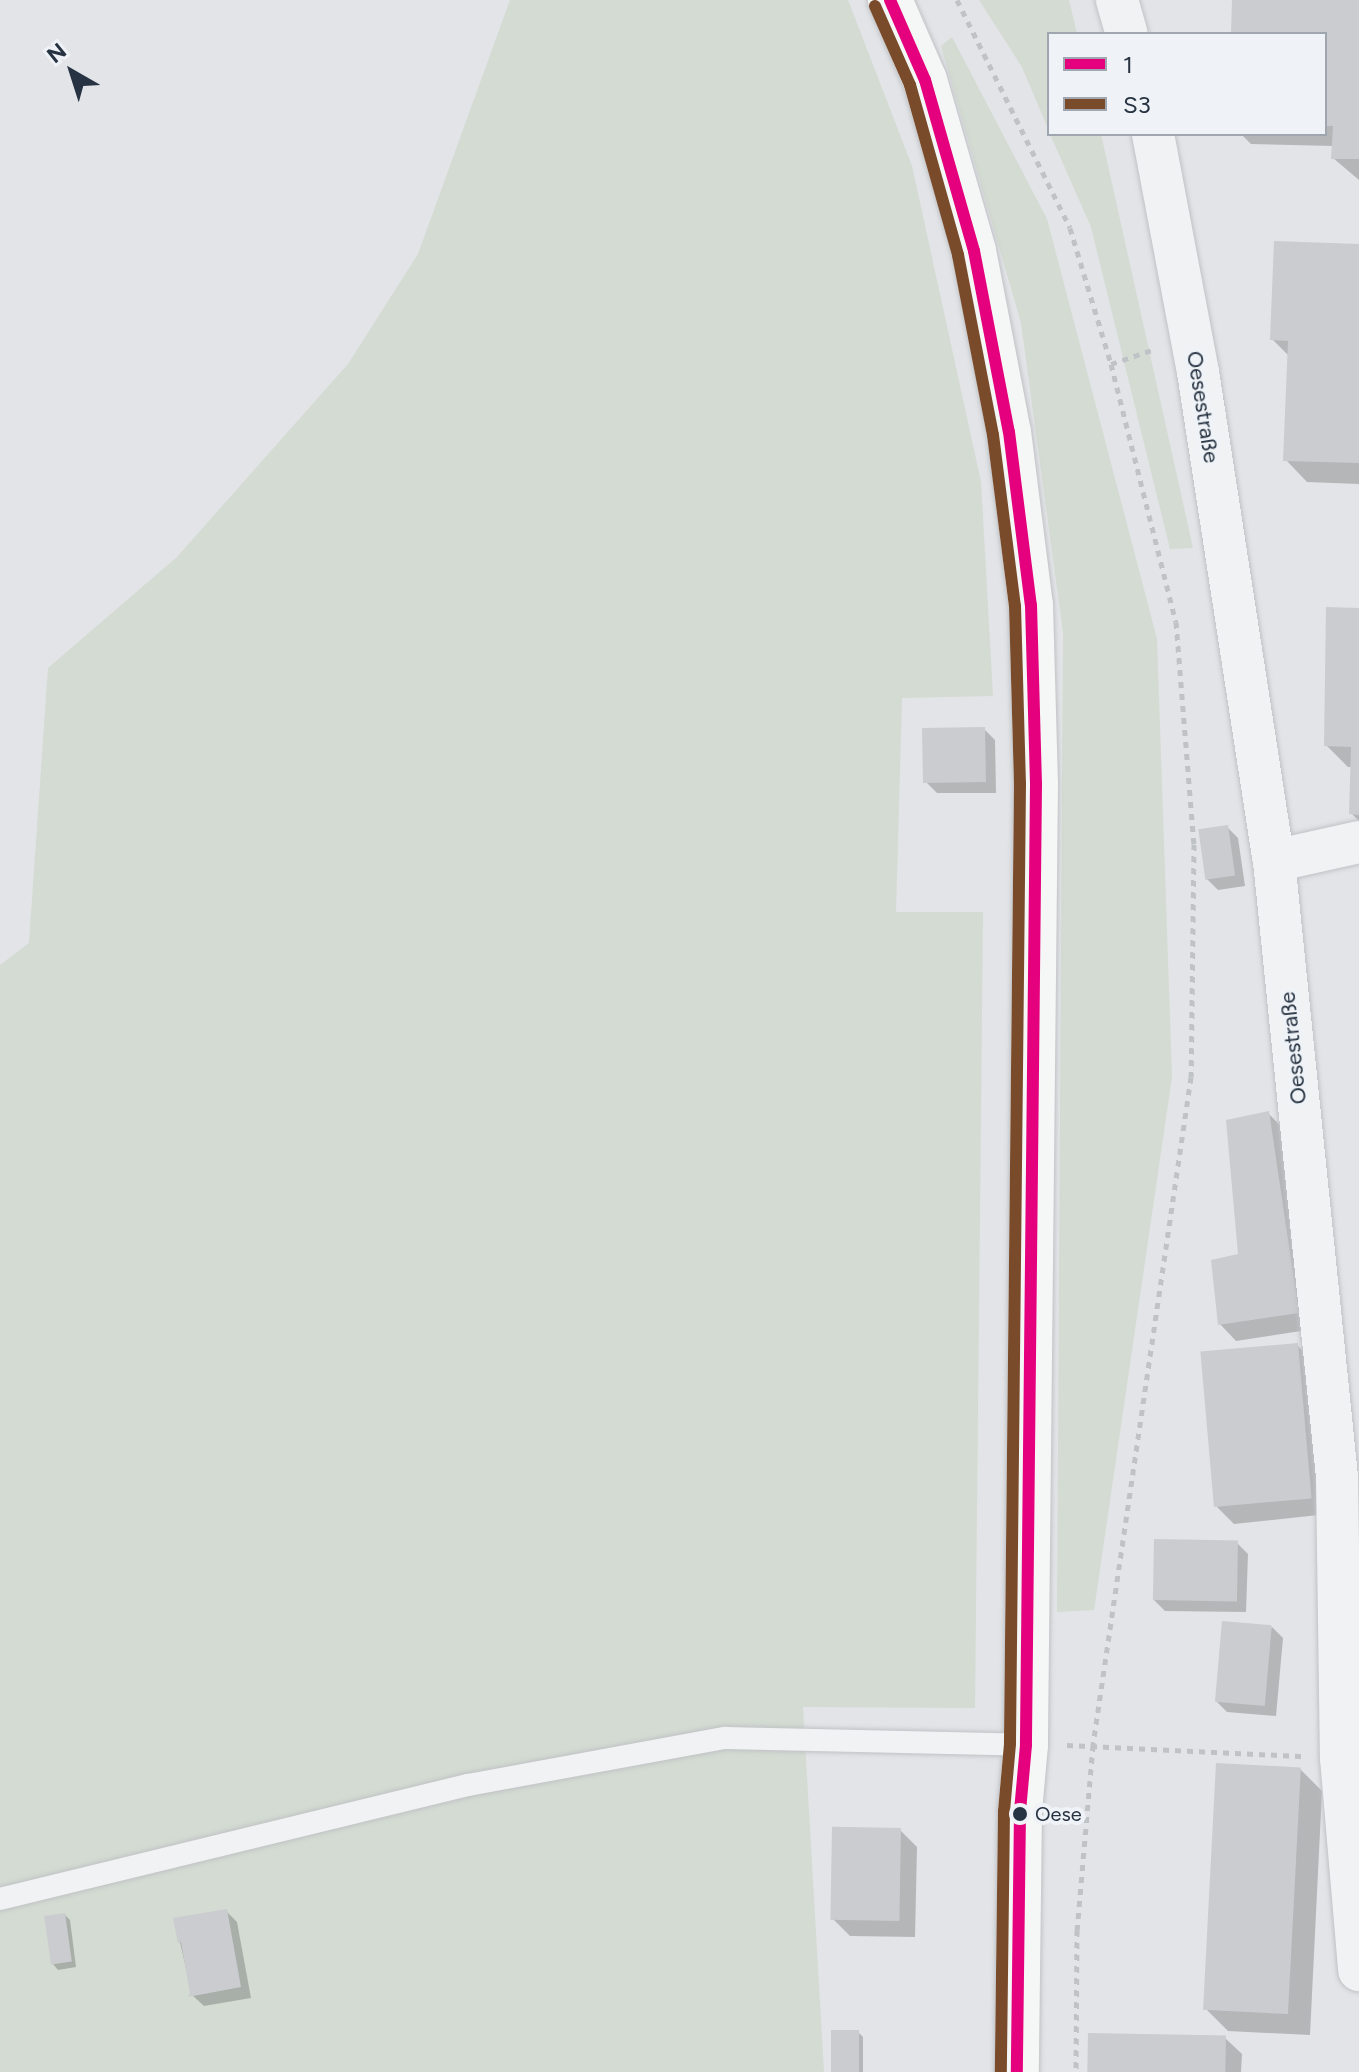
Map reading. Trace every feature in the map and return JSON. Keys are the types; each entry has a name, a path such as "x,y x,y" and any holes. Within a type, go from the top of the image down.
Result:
{"main road":[{"path":"890,0 925,80 974,251 1009,432 1031,605 1036,784 1026,1745 1020,1811 1017,2072"}],"street":[{"path":"1117,0 1126,32"},
{"name":"Oesestraße","path":"1153,136 1198,372 1274,861 1337,1477 1359,1970"},
{"path":"1274,861 1359,842"}],"lane":[{"path":"0,1899 468,1785 725,1738 1026,1745"}],"path":[{"path":"957,0 1070,228 1111,364 1176,622 1193,828 1191,1077 1093,1745 1077,1930 1076,2072"},
{"path":"1026,1745 1093,1745 1350,1758"}],"shaded area":[{"path":"510,0 848,0 912,166 981,482 993,696 902,698 896,912 983,912 975,1708 803,1707 824,2072 0,2072 0,965 29,943 48,668 177,557 348,364 418,254"},
{"path":"979,0 1069,0 1077,32 1047,32 1047,126 1022,67"},
{"path":"952,37 1047,219 1157,639 1172,1077 1094,1610 1057,1612 1063,632 1021,323 941,46"},
{"path":"1051,136 1101,136 1193,548 1170,549 1091,227"}],"building":[{"path":"1232,0 1359,0 1359,159 1331,159 1333,126 1327,126 1327,32 1231,32"},
{"path":"1274,241 1359,244 1359,463 1283,461 1288,341 1270,340"},
{"path":"1326,607 1359,608 1359,815 1349,814 1351,747 1324,746"},
{"path":"985,727 986,782 923,783 922,728"},
{"path":"1228,825 1235,876 1205,880 1198,829"},
{"path":"1269,1111 1299,1313 1218,1325 1211,1260 1238,1254 1226,1120"},
{"path":"1298,1343 1312,1498 1214,1507 1200,1352"},
{"path":"1154,1539 1238,1540 1237,1601 1153,1600"},
{"path":"1222,1621 1272,1625 1265,1706 1215,1702"},
{"path":"1216,1763 1301,1767 1288,2014 1203,2010"},
{"path":"832,1827 901,1828 899,1921 830,1920"},
{"path":"227,1909 241,1987 188,1997 190,1993 181,1942 178,1943 173,1918"},
{"path":"65,1913 72,1962 51,1964 44,1916"},
{"path":"831,2030 859,2030 859,2072 831,2072"},
{"path":"1088,2033 1226,2035 1225,2072 1087,2072"}],"transit line":[{"name":"1","path":"890,0 925,80 974,251 1009,432 1031,605 1036,784 1026,1745 1020,1811 1017,2072"},
{"name":"S3","path":"875,6 910,85 958,255 993,435 1015,606 1020,784 1010,1744 1004,1811 1001,2072"}],"place":[{"name":"Oese","path":"1020,1814"}]}
